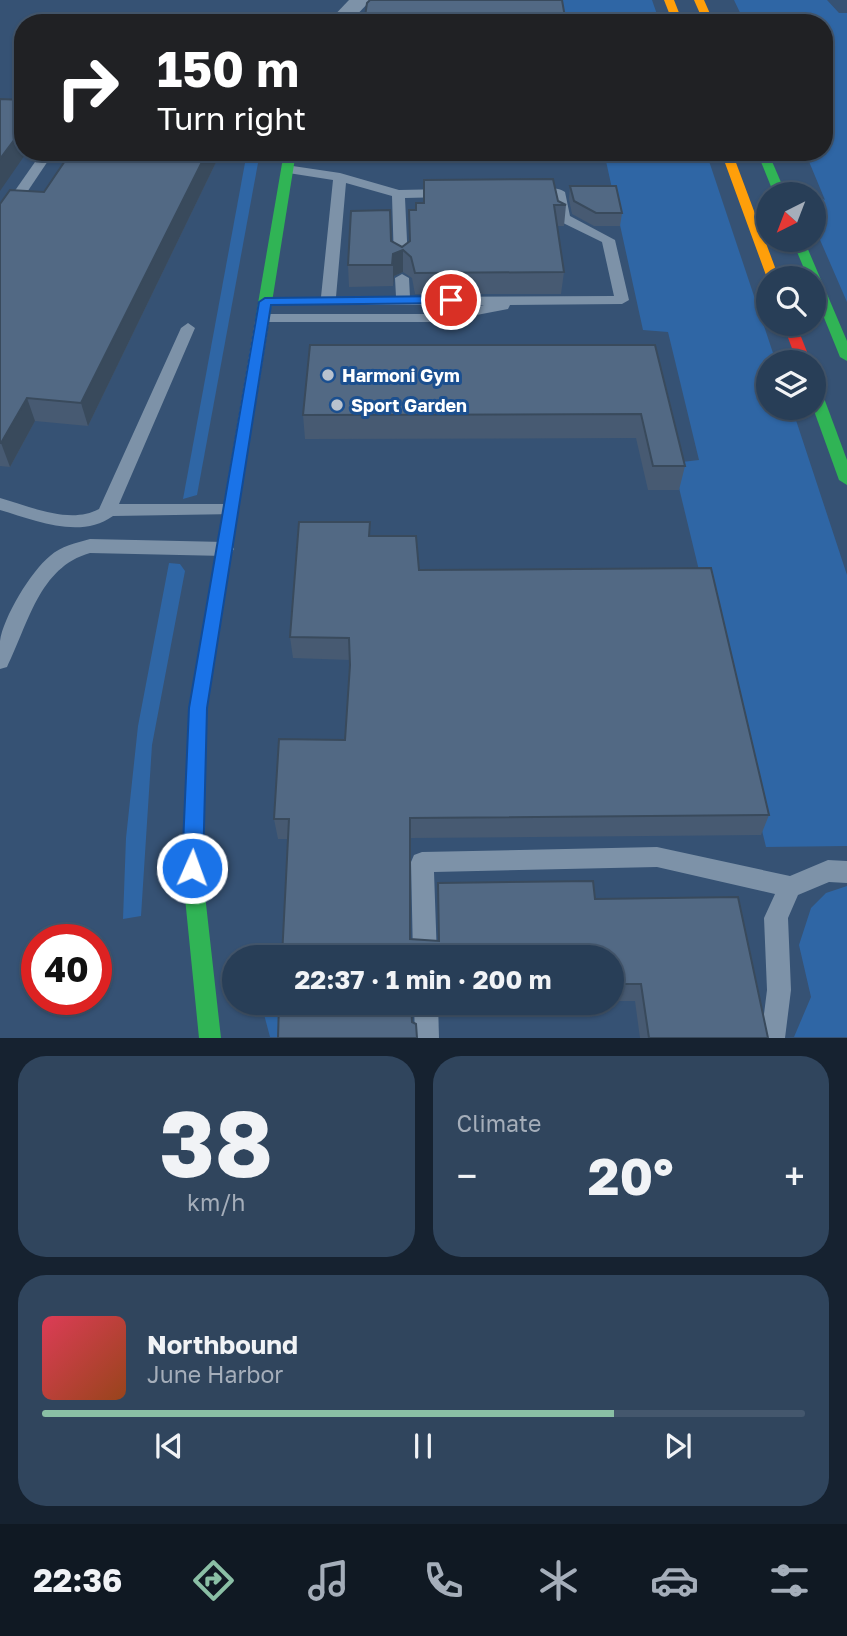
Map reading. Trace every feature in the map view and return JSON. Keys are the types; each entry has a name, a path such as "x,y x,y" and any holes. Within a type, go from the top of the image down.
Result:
{"street":[{"path":"346,14 361,0"},
{"path":"210,1038 193,855 198,708 288,161"},
{"path":"729,161 769,266"},
{"path":"766,161 775,182"},
{"path":"803,252 847,358"},
{"path":"825,420 847,480"}],"lane":[{"path":"0,222 42,161"},
{"path":"291,161 398,194 465,193"},
{"path":"328,301 340,177"},
{"path":"265,302 622,300 608,240 564,218 559,192 519,192"},
{"path":"398,194 401,262"},
{"path":"402,278 402,300"},
{"path":"262,319 440,318 484,312 523,300"},
{"path":"0,504 65,520 97,519 108,510 188,328"},
{"path":"108,510 230,510"},
{"path":"0,661 42,575 53,561 70,550 90,546 225,549"},
{"path":"425,945 422,862 657,857 790,887 828,872 847,872"},
{"path":"774,1038 779,990 776,918 790,887"},
{"path":"426,1015 427,1038"}],"shaded area":[{"path":"558,0 652,0 657,14 561,14"},
{"path":"734,0 827,0 839,13 847,13 847,302 825,252 826,182 818,182 809,161 833,161 833,14 741,14"},
{"path":"245,161 258,161 197,495 183,499"},
{"path":"606,161 709,161 756,302 756,336 767,336 772,350 756,350 756,420 796,420 847,575 847,846 766,847 673,463 699,460 668,332 643,330"},
{"path":"169,563 180,564 185,571 152,745 141,916 123,919 126,838 138,726"},
{"path":"847,886 847,1037 794,1037 811,997 799,945 811,908 826,893"},
{"path":"264,1015 284,1015 283,1037 270,1037"}],"building":[{"path":"370,0 562,0 564,14 365,14"},
{"path":"0,99 14,100 14,140 0,159"},
{"path":"65,161 202,161 81,403 27,398 0,443 0,204 10,190 44,192"},
{"path":"553,179 558,201 566,205 554,205 564,272 415,273 411,257 403,250 393,254 392,265 348,265 351,211 390,210 391,241 402,247 410,241 409,210 416,210 416,203 424,203 424,180"},
{"path":"570,186 616,186 622,213 596,213 574,201"},
{"path":"310,345 655,345 685,466 653,466 641,414 303,415"},
{"path":"299,522 370,522 369,536 416,536 419,570 711,568 769,815 410,818 410,939 439,941 438,883 593,881 595,899 738,897 768,1038 649,1038 641,984 624,984 624,945 283,945 289,819 274,819 279,739 345,740 350,665 349,638 290,637"},
{"path":"279,1015 412,1015 412,1022 416,1024 417,1038 278,1038"}],"traffic: fast":[{"path":"262,321 289,161"},
{"path":"766,161 775,182"},
{"path":"803,252 847,357"},
{"path":"825,420 847,480"},
{"path":"210,1038 192,868 198,707 222,562"}],"traffic: slow":[{"path":"669,0 674,14"},
{"path":"699,0 705,14"},
{"path":"729,161 769,266"},
{"path":"222,562 262,321"}],"traffic: jam":[{"path":"794,336 800,350"}],"place":[{"name":"Harmoni Gym","path":"328,375"},
{"name":"Sport Garden","path":"337,405"}],"route":[{"path":"192,868 198,708 265,302 451,300"}]}
